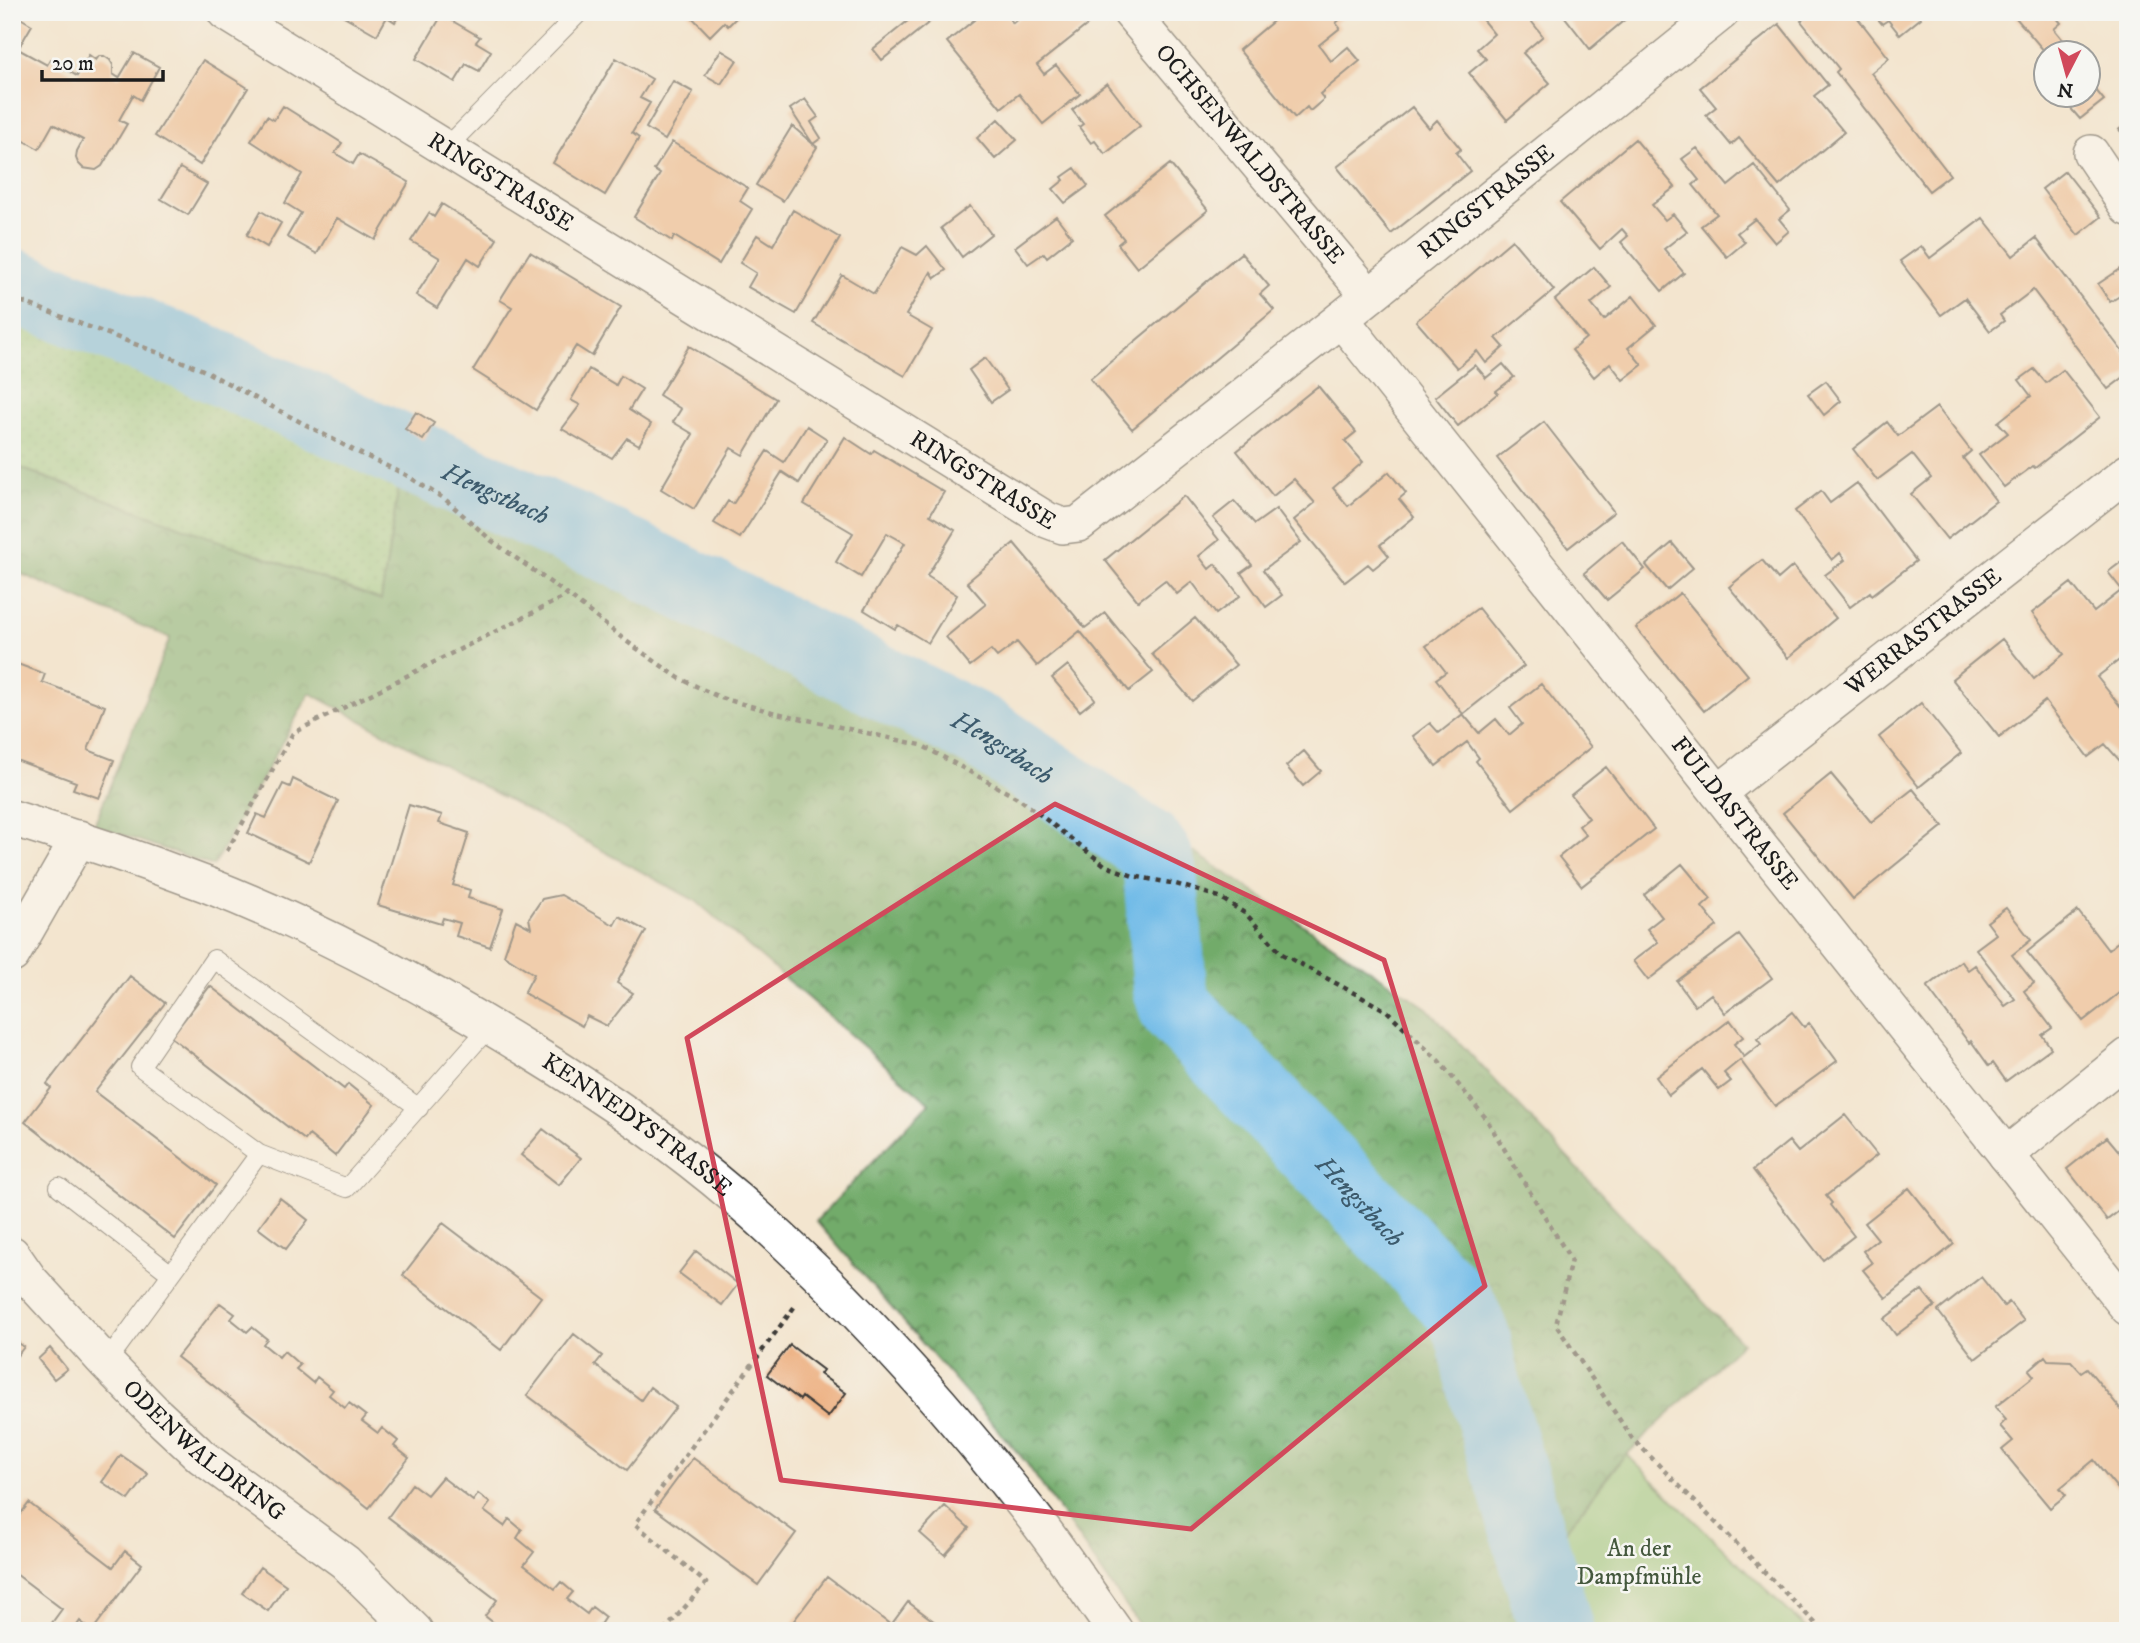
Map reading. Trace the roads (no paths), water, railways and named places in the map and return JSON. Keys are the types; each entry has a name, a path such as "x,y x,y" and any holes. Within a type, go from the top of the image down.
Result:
{"street":[{"name":"RINGSTRASSE","path":"225,12 1047,520 1063,526 1079,524 1341,320 1723,12"},
{"name":"OCHSENWALDSTRASSE","path":"1130,12 1369,296"},
{"path":"2091,153 2128,208"},
{"name":"FULDASTRASSE","path":"1341,320 2128,1308"},
{"name":"WERRASTRASSE","path":"1718,793 2128,472"},
{"name":"KENNEDYSTRASSE","path":"12,818 79,838 208,885 318,934 490,1026 588,1087 668,1144 736,1198 818,1275 911,1372 1035,1519 1115,1631"},
{"path":"12,955 79,838"},
{"path":"2006,1155 2128,1056"},
{"name":"ODENWALDRING","path":"12,1254 30,1280 157,1416 202,1457 345,1562 415,1631"}],"lane":[{"path":"445,149 580,12"},
{"path":"419,1108 214,959 139,1067 259,1154 347,1188 419,1108 490,1026"},
{"path":"106,1363 259,1154"},
{"path":"60,1187 171,1274"}],"waterway":[{"name":"Hengstbach","path":"12,285 193,356 612,547 983,733 1147,845 1156,857 1160,873 1170,989 1176,1008 1460,1307 1474,1340 1480,1372 1557,1631"}],"park label":[{"name":"An der Dampfmühle","path":"1639,1563"}]}
